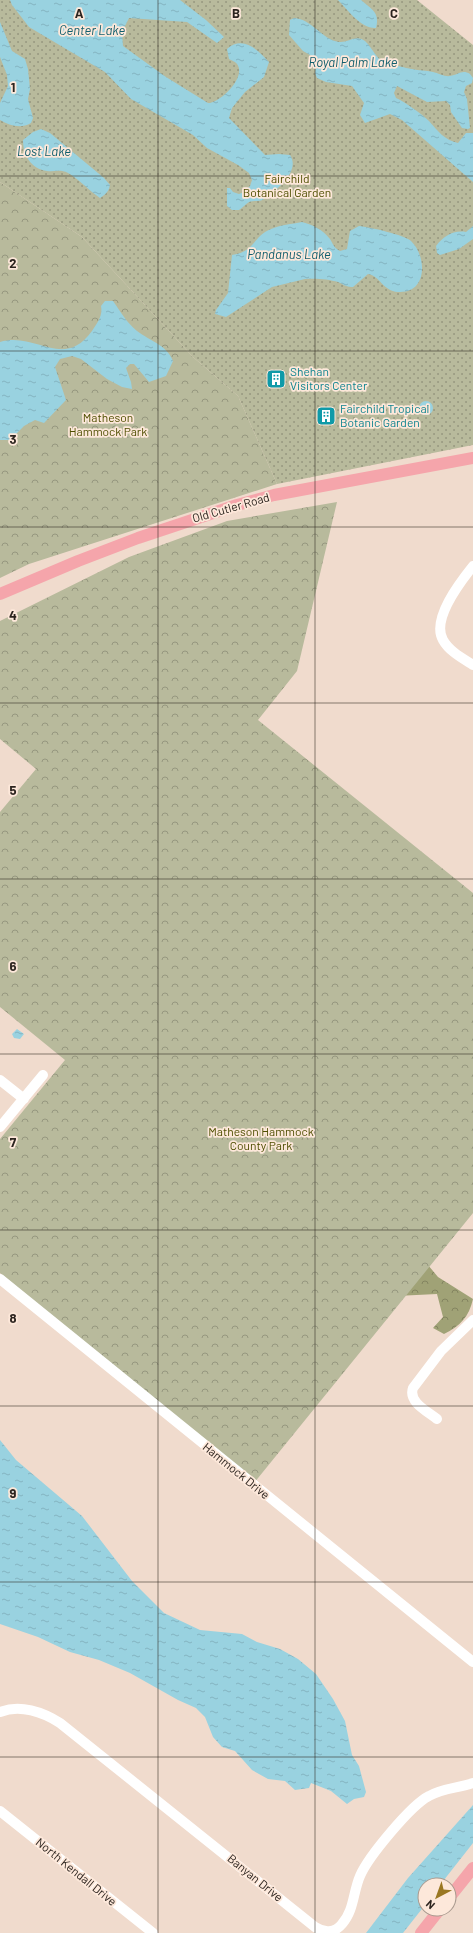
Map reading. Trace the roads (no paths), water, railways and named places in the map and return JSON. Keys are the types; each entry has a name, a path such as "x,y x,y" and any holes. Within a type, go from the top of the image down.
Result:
{"main road":[{"name":"Old Cutler Road","path":"0,594 78,561 162,529 237,505 290,492 473,458"},
{"path":"457,1888 473,1868"},
{"path":"420,1933 433,1917"}],"street":[{"path":"473,566 447,606 441,623 440,633 448,647 473,666"},
{"path":"0,1127 43,1075"},
{"path":"0,1080 24,1099"},
{"name":"Hammock Drive","path":"0,1279 473,1662"},
{"path":"437,1419 416,1402 412,1392 415,1385 431,1363 471,1325"},
{"name":"Banyan Drive","path":"0,1712 11,1709 30,1711 44,1714 60,1723 315,1927 325,1931 338,1928 346,1920 361,1873 407,1813 432,1794 473,1783"},
{"name":"North Kendall Drive","path":"0,1811 153,1933"}],"water":[{"name":"Center Lake","path":"10,0 180,0 206,20 224,37 217,43 187,22 129,18 122,32 123,46 166,77 208,103 219,99 225,94 231,88 238,76 239,69 237,64 229,59 227,49 239,43 255,49 269,62 264,77 245,92 232,108 229,118 265,155 290,155 293,161 290,174 275,191 264,199 249,202 239,210 232,210 227,206 227,188 230,188 233,192 239,194 244,192 250,186 252,180 249,173 238,165 207,148 193,135 131,99 105,72 29,27 12,5"},
{"path":"338,0 361,0 372,9 376,15 376,28 360,22 350,14"},
{"name":"Royal Palm Lake","path":"294,18 306,22 327,37 339,42 358,38 361,39 368,44 383,62 387,64 415,70 430,71 446,76 462,72 470,74 473,78 472,83 466,86 464,92 467,99 470,128 468,129 462,128 451,112 450,105 446,101 427,102 397,86 394,93 396,98 409,105 422,115 449,140 458,143 466,133 473,133 473,182 402,120 390,114 365,123 360,115 364,103 352,86 326,82 317,78 315,73 317,59 303,51 289,35 290,20"},
{"path":"0,22 12,51 25,59 28,69 30,89 28,99 33,118 31,123 23,126 8,124 0,120 0,103 8,86 7,75 0,57"},
{"name":"Lost Lake","path":"41,129 50,133 104,178 110,185 106,194 100,198 68,173 62,171 41,170 32,164 24,151 23,140 33,132"},
{"name":"Pandanus Lake","path":"302,222 321,230 340,251 347,249 350,231 359,226 402,236 411,241 420,256 422,273 420,281 415,287 408,291 398,292 389,289 372,275 368,274 353,287 330,280 305,279 272,287 226,317 215,314 216,310 228,293 232,255 246,250 260,236 271,229"},
{"path":"473,226 473,239 459,249 440,255 437,253 436,246 442,239 449,234 466,232"},
{"path":"105,301 113,301 133,328 167,351 173,361 166,376 149,382 134,364 130,364 126,368 132,389 122,387 107,379 81,359 72,356 60,359 55,367 66,400 44,423 35,420 24,426 10,440 0,440 0,342 13,340 25,341 60,349 70,348 81,343 92,331 99,319 101,306"},
{"path":"423,401 429,401 433,405 433,411 429,415 423,415 419,411 419,405"},
{"path":"17,1029 24,1034 20,1039 14,1038 12,1034"},
{"path":"0,1440 16,1460 82,1516 132,1581 164,1613 200,1630 242,1634 257,1642 280,1649 298,1659 316,1674 333,1699 345,1721 352,1755 359,1766 366,1792 364,1797 354,1799 347,1804 331,1791 311,1783 309,1788 295,1790 285,1781 268,1779 252,1770 235,1751 222,1747 213,1737 205,1717 196,1708 178,1700 130,1673 99,1660 70,1652 38,1637 0,1624"},
{"path":"473,1805 473,1843 446,1877 417,1877 417,1915 403,1933 366,1933 408,1878"}],"place":[{"name":"Shehan Visitors Center","path":"276,379"},
{"name":"Fairchild Tropical Botanic Garden","path":"326,416"}],"park label":[{"name":"Fairchild Botanical Garden","path":"287,186"},
{"name":"Matheson Hammock Park","path":"108,425"},
{"name":"Matheson Hammock County Park","path":"261,1139"}]}
